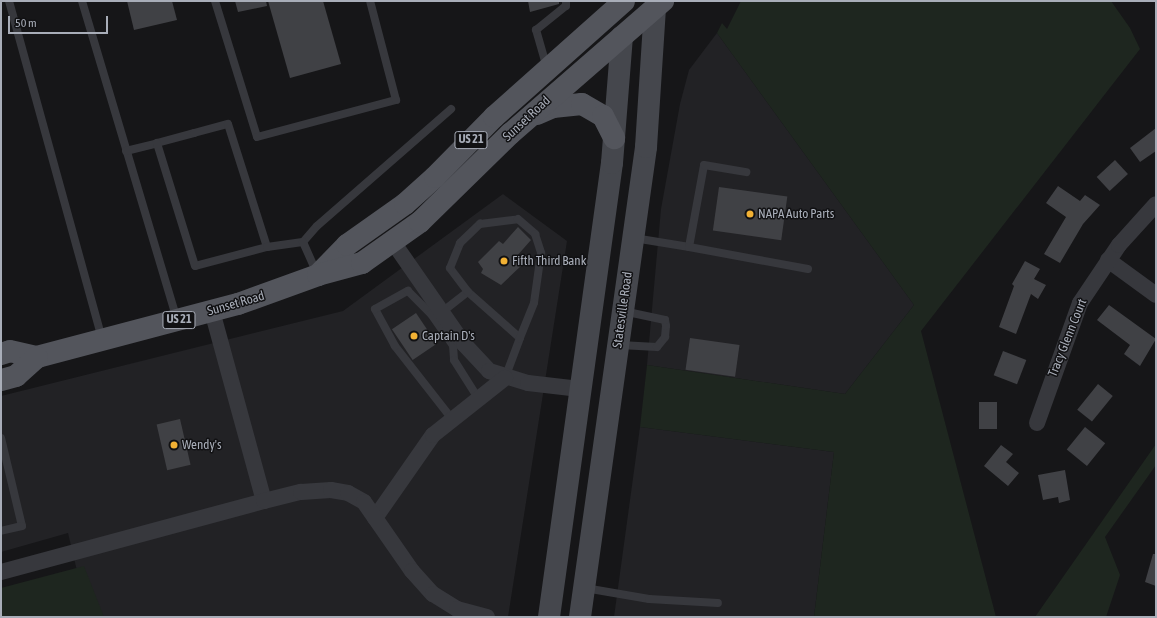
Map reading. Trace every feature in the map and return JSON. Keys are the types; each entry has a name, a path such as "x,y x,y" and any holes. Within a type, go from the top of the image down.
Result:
{"main road":[{"name":"Sunset Road","path":"318,275 347,245 423,188 547,70 623,1"},
{"path":"549,617 614,138 622,36 623,1"},
{"name":"Sunset Road","path":"1,354 10,352 36,357 262,297 318,275 362,263 393,242 451,194 527,119 658,4"},
{"name":"Statesville Road","path":"580,617 646,147 658,4"},
{"path":"527,119 553,107 582,104 603,116 614,138"},
{"name":"Sunset Road","path":"1,380 16,376 36,357"}],"street":[{"name":"Tracy Glenn Court","path":"1037,423 1080,303 1108,260 1136,223 1156,204"},
{"path":"393,242 476,359 504,378 580,389"},
{"path":"1108,260 1156,295"},
{"path":"212,311 264,501"},
{"path":"375,518 432,435 504,378"},
{"path":"1,572 264,501 301,492 331,490 348,493 364,502 433,594 457,608 487,617"}],"lane":[{"path":"9,1 102,340"},
{"path":"82,1 177,320"},
{"path":"215,1 257,138 396,100 370,1"},
{"path":"547,70 536,30 566,6 566,1"},
{"path":"157,143 195,266 267,247 303,242 317,226 451,109"},
{"path":"126,151 228,124 267,247"},
{"path":"689,247 704,165 746,172"},
{"path":"504,378 520,338 535,296 541,253 535,234 518,219 480,224 460,243 450,268 468,292 520,338"},
{"path":"633,238 808,269"},
{"path":"303,242 318,275"},
{"path":"452,419 424,379 396,346 375,309 408,291 431,314 453,346 454,360 478,398"},
{"path":"442,312 468,292"},
{"path":"618,345 657,347 665,337 665,320 622,311"},
{"path":"1,438 22,526 1,531"},
{"path":"584,588 649,599 718,603"}],"shaded area":[{"path":"741,1 1111,1 1130,28 1140,49 921,331 996,617 814,617 834,452 640,427 647,365 845,394 914,305 717,33 722,23 727,29"},
{"path":"717,33 914,305 845,394 647,365 661,209 680,104 689,70"},
{"path":"503,194 567,241 508,617 88,617 68,533 1,552 1,396 343,311"},
{"path":"640,427 834,452 814,617 614,617"},
{"path":"1156,444 1156,465 1105,537 1120,575 1106,617 1035,617"},
{"path":"84,566 104,617 1,617 1,588"}],"building":[{"path":"127,1 172,1 177,20 134,30"},
{"path":"235,1 266,1 267,6 238,12"},
{"path":"268,1 323,1 341,64 290,78"},
{"path":"528,1 559,1 559,4 530,12"},
{"path":"1156,128 1156,151 1140,162 1130,148"},
{"path":"1115,160 1128,174 1110,191 1097,177"},
{"path":"1058,186 1080,201 1085,195 1100,205 1083,224 1060,263 1044,254 1066,217 1046,203"},
{"name":"NAPA Auto Parts","path":"719,187 787,197 781,240 713,231"},
{"path":"518,227 531,240 516,257 523,264 501,285 481,273 483,269 478,262 499,241 503,244"},
{"path":"1025,261 1040,269 1034,279 1046,285 1038,299 1031,294 1016,334 999,327 1014,286 1012,284"},
{"path":"1109,305 1156,339 1140,366 1124,354 1130,345 1097,320"},
{"name":"Captain D's","path":"416,313 437,344 413,360 392,329"},
{"path":"690,338 740,345 735,377 686,370"},
{"path":"1003,351 1026,360 1017,384 994,375"},
{"path":"1098,384 1113,396 1092,422 1077,410"},
{"path":"979,402 997,402 997,429 979,429"},
{"name":"Wendy's","path":"180,419 191,465 167,470 157,424"},
{"path":"1085,427 1105,443 1087,466 1067,450"},
{"path":"1001,445 1013,454 1006,462 1019,473 1008,486 984,466"},
{"path":"1065,470 1070,500 1059,503 1058,497 1043,500 1038,475"},
{"path":"1153,554 1156,554 1156,586 1145,582"}],"place":[{"name":"NAPA Auto Parts","path":"750,214"},
{"name":"Fifth Third Bank","path":"504,261"},
{"name":"Captain D's","path":"414,336"},
{"name":"Wendy's","path":"174,445"}]}
